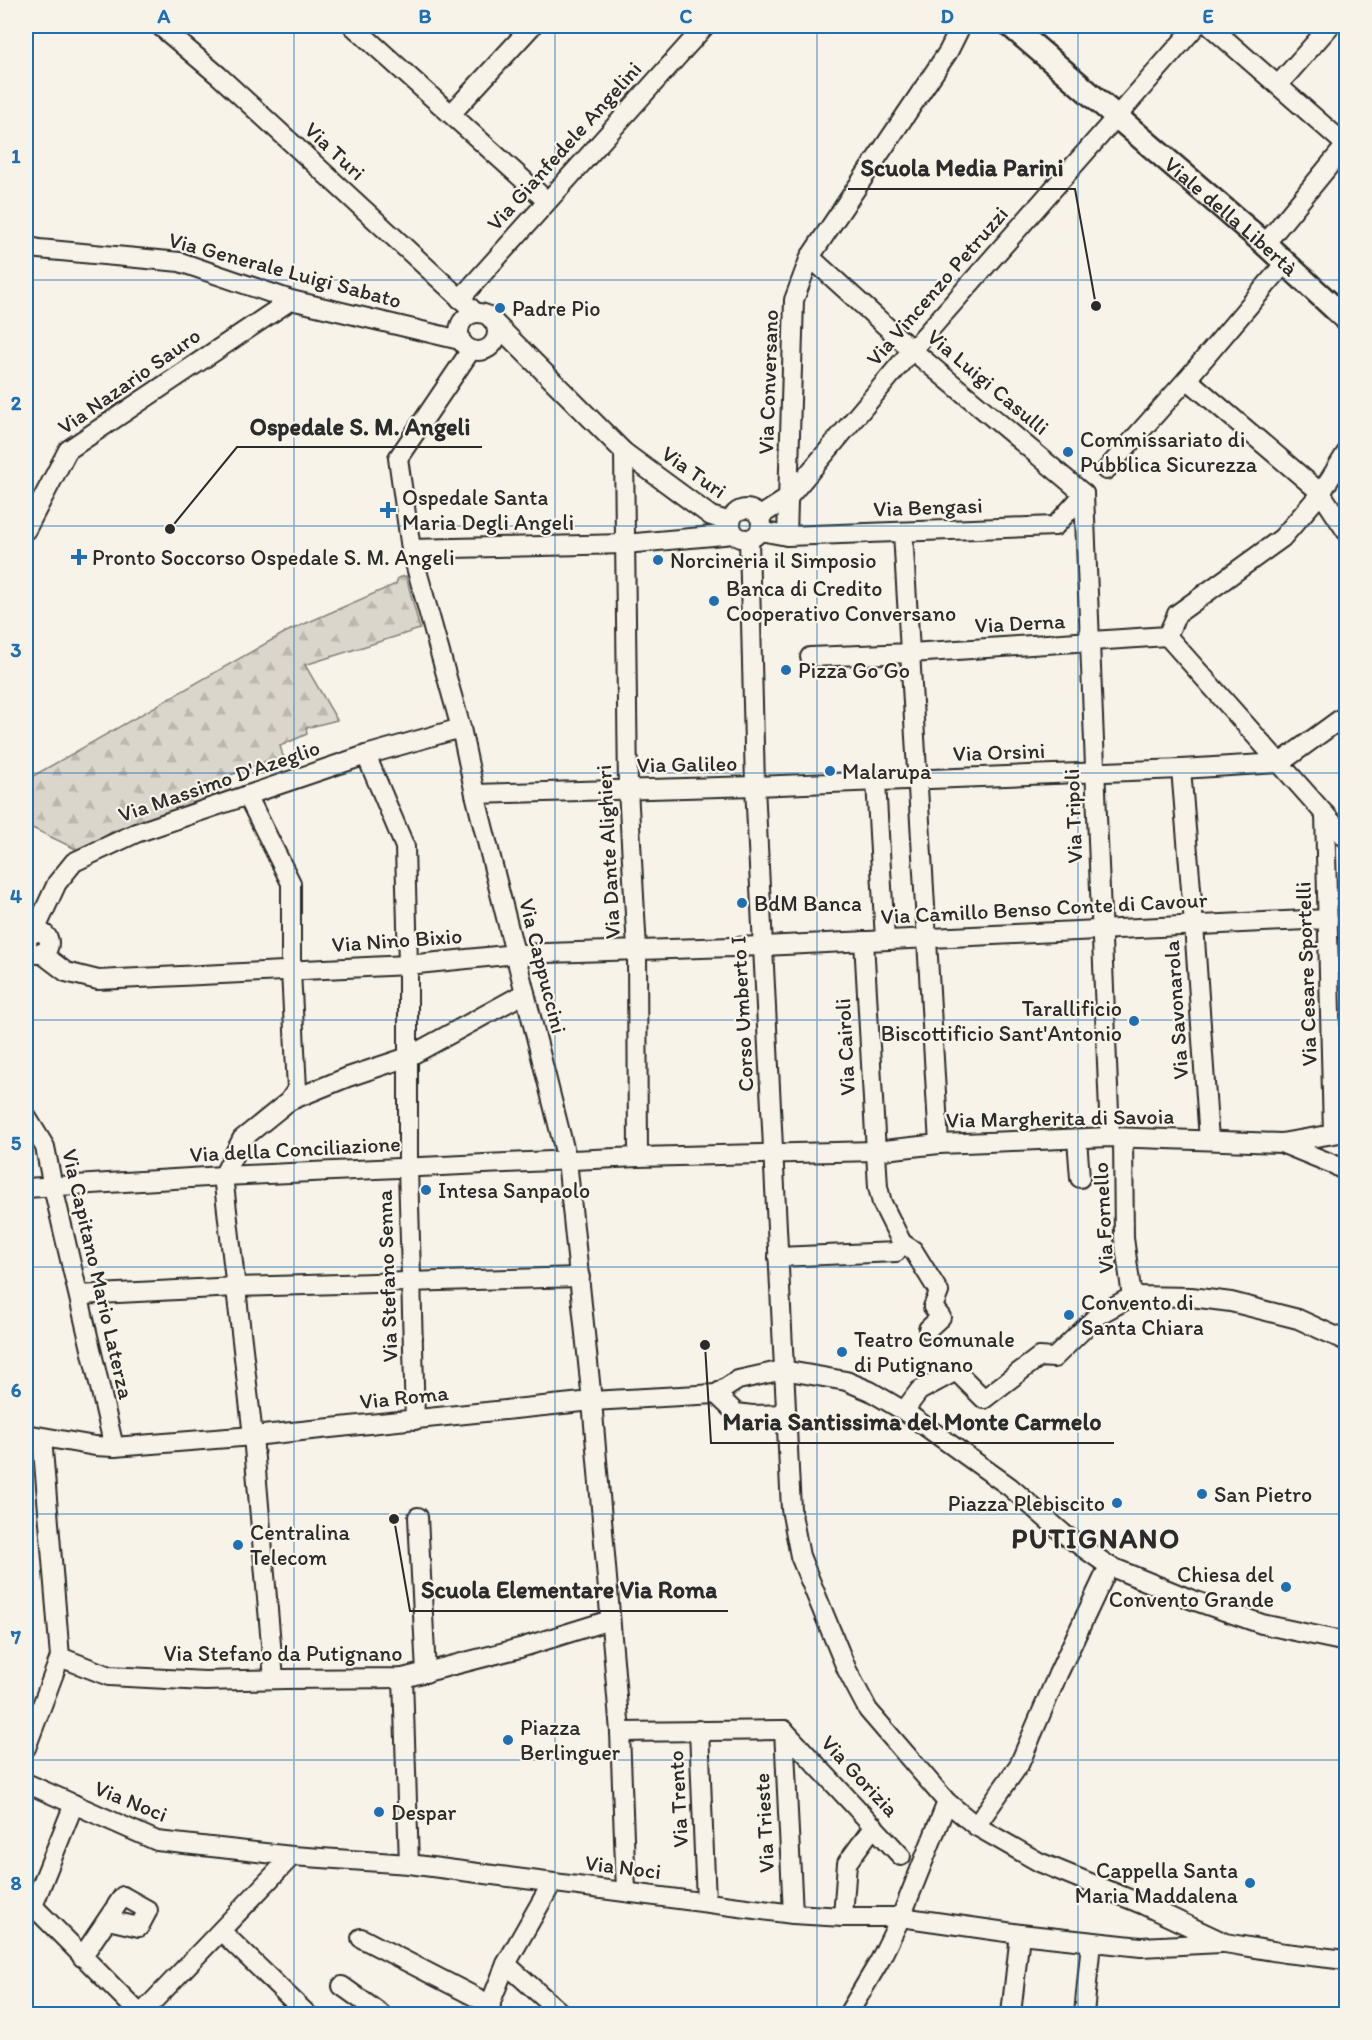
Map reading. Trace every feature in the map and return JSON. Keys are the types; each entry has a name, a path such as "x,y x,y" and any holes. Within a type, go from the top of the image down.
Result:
{"main road":[{"name":"Viale della Libertà","path":"1011,26 1114,117 1265,244 1347,319"}],"street":[{"name":"Via Turi","path":"160,26 219,76 460,299 484,316 529,357 624,452 711,516 747,528"},
{"path":"353,26 374,32 451,114 547,201"},
{"path":"451,114 532,26"},
{"name":"Via Conversano","path":"787,536 794,300 810,257 948,52 961,26"},
{"name":"Via Vincenzo Petruzzi","path":"747,528 788,498 912,350 1196,26"},
{"path":"1210,26 1346,145 1265,244"},
{"path":"1278,85 1330,26"},
{"name":"Via Gianfedele Angelini","path":"460,299 694,29"},
{"name":"Via Generale Luigi Sabato","path":"26,246 180,262 291,300 466,345"},
{"name":"Via Luigi Casulli","path":"810,257 912,350 1084,494"},
{"path":"1106,470 1285,263"},
{"name":"Via Nazario Sauro","path":"26,530 68,450 291,300"},
{"name":"Via Cappuccini","path":"484,316 470,315 461,322 459,334 466,345 398,459 411,549 461,728 567,1160 592,1401 620,1732 626,1891"},
{"path":"466,345 483,351 493,345 497,335 495,324 484,316"},
{"name":"Via Turi","path":"493,345 529,357"},
{"path":"1186,379 1321,493 1347,531"},
{"name":"Via Dante Alighieri","path":"624,452 628,789 637,950 639,1157"},
{"path":"1347,453 1321,493 1282,538 1177,614 1167,636 1347,838"},
{"name":"Via Bengasi","path":"747,528 787,536 1055,526 1084,494"},
{"name":"Via Tripoli","path":"1084,494 1101,929 1116,1137"},
{"path":"411,549 625,544 747,528"},
{"name":"Corso Umberto I","path":"747,528 755,786 785,1414 791,1509 800,1556 847,1670 868,1710 947,1802 976,1826 1039,1862 1144,1905 1226,1943"},
{"path":"903,533 939,1144"},
{"name":"Via Derna","path":"810,657 1090,643 1167,636"},
{"path":"1280,763 1347,715"},
{"name":"Via Massimo D'Azeglio","path":"31,946 57,883 74,862 136,833 366,755 461,728"},
{"name":"Via Stefano Senna","path":"366,755 405,847 408,965 408,1168 415,1420"},
{"name":"Via Orsini","path":"755,786 1280,763"},
{"name":"Via Savonarola","path":"1181,769 1209,1140"},
{"path":"876,781 885,940"},
{"name":"Via Galileo","path":"476,794 755,786"},
{"path":"247,795 291,883 291,971 297,1089 289,1101"},
{"name":"Via Cesare Sportelli","path":"1325,814 1328,919 1339,1008 1340,1133"},
{"name":"Via Camillo Benso Conte di Cavour","path":"763,946 1328,919"},
{"name":"Via Cairoli","path":"864,941 878,1187 882,1203 902,1243 913,1250 939,1292 933,1307 941,1317 928,1329"},
{"name":"Via Nino Bixio","path":"31,946 66,972 98,980 408,965 516,954 763,946"},
{"path":"274,1679 253,1436 223,1176 242,1139 289,1101 348,1077 408,1057 525,993"},
{"name":"Via Capitano Mario Laterza","path":"26,1116 45,1148 114,1447"},
{"name":"Via Margherita di Savoia","path":"639,1157 875,1151 939,1144 1116,1137 1281,1143 1340,1133"},
{"name":"Via Fornello","path":"1116,1137 1132,1297"},
{"path":"1077,1139 1080,1178"},
{"path":"1281,1143 1347,1172"},
{"name":"Via della Conciliazione","path":"26,1188 223,1176 639,1157"},
{"path":"778,1257 896,1252 902,1243"},
{"path":"79,1295 236,1287 580,1277"},
{"path":"904,1412 918,1391 956,1371 984,1399 1039,1357 1054,1358 1098,1315 1132,1297 1199,1298 1231,1302 1298,1318 1347,1341"},
{"path":"783,1370 846,1381 870,1390 1010,1487 1065,1535 1109,1566 1190,1599 1262,1624 1347,1642"},
{"name":"Via Roma","path":"34,1436 114,1447 253,1436 592,1401 716,1394 738,1380 783,1370"},
{"path":"716,1394 736,1413 785,1414"},
{"path":"26,1748 60,1657 34,1436"},
{"path":"418,1517 426,1673"},
{"path":"976,1826 1019,1765 1058,1674 1109,1566"},
{"name":"Via Stefano da Putignano","path":"60,1657 109,1676 205,1681 403,1678 520,1648 610,1620"},
{"path":"403,1678 409,1864"},
{"name":"Via Trento","path":"699,1730 706,1902"},
{"path":"620,1732 784,1730"},
{"name":"Via Gorizia","path":"784,1730 901,1856"},
{"name":"Via Trieste","path":"784,1730 793,1914"},
{"name":"Via Noci","path":"26,1783 157,1841 292,1856 409,1864 793,1914 901,1917 1020,1934 1141,1947 1226,1943"},
{"path":"848,2014 879,1962 901,1917 947,1802"},
{"path":"74,1804 29,1911 82,1957 141,2014 292,1856"},
{"path":"843,1917 848,1863 874,1826"},
{"path":"361,1938 488,2010 506,1964 552,1883"},
{"path":"82,1957 108,1920"},
{"path":"221,1931 308,2014"},
{"path":"1011,2014 1020,1934"},
{"path":"1084,2014 1091,1942"},
{"path":"1226,1943 1347,1960"},
{"path":"506,1964 562,2014"},
{"path":"342,1986 381,2014"}],"green space":[{"path":"406,576 420,629 305,665 337,720 306,728 307,734 280,746 285,762 270,769 266,761 226,777 232,793 113,831 84,853 26,825 26,780 286,632 396,584 398,578"}],"place":[{"name":"Scuola Media Parini","path":"1096,306"},
{"name":"Padre Pio","path":"500,308"},
{"name":"Commissariato di Pubblica Sicurezza","path":"1068,452"},
{"name":"Ospedale Santa Maria Degli Angeli","path":"388,510"},
{"name":"Ospedale S. M. Angeli","path":"170,529"},
{"name":"Pronto Soccorso Ospedale S. M. Angeli","path":"79,557"},
{"name":"Norcineria il Simposio","path":"658,560"},
{"name":"Banca di Credito Cooperativo Conversano","path":"714,601"},
{"name":"Pizza Go Go","path":"786,670"},
{"name":"Malarupa","path":"830,771"},
{"name":"BdM Banca","path":"742,903"},
{"name":"Tarallificio Biscottificio Sant'Antonio","path":"1134,1021"},
{"name":"Intesa Sanpaolo","path":"426,1190"},
{"name":"Convento di Santa Chiara","path":"1069,1315"},
{"name":"Maria Santissima del Monte Carmelo","path":"705,1345"},
{"name":"Teatro Comunale di Putignano","path":"842,1352"},
{"name":"San Pietro","path":"1202,1494"},
{"name":"Piazza Plebiscito","path":"1117,1503"},
{"name":"Scuola Elementare Via Roma","path":"394,1519"},
{"name":"Centralina Telecom","path":"238,1545"},
{"name":"Chiesa del Convento Grande","path":"1286,1587"},
{"name":"Piazza Berlinguer","path":"508,1740"},
{"name":"Despar","path":"379,1812"},
{"name":"Cappella Santa Maria Maddalena","path":"1250,1883"}],"district":[{"name":"PUTIGNANO","path":"1096,1538"}]}
